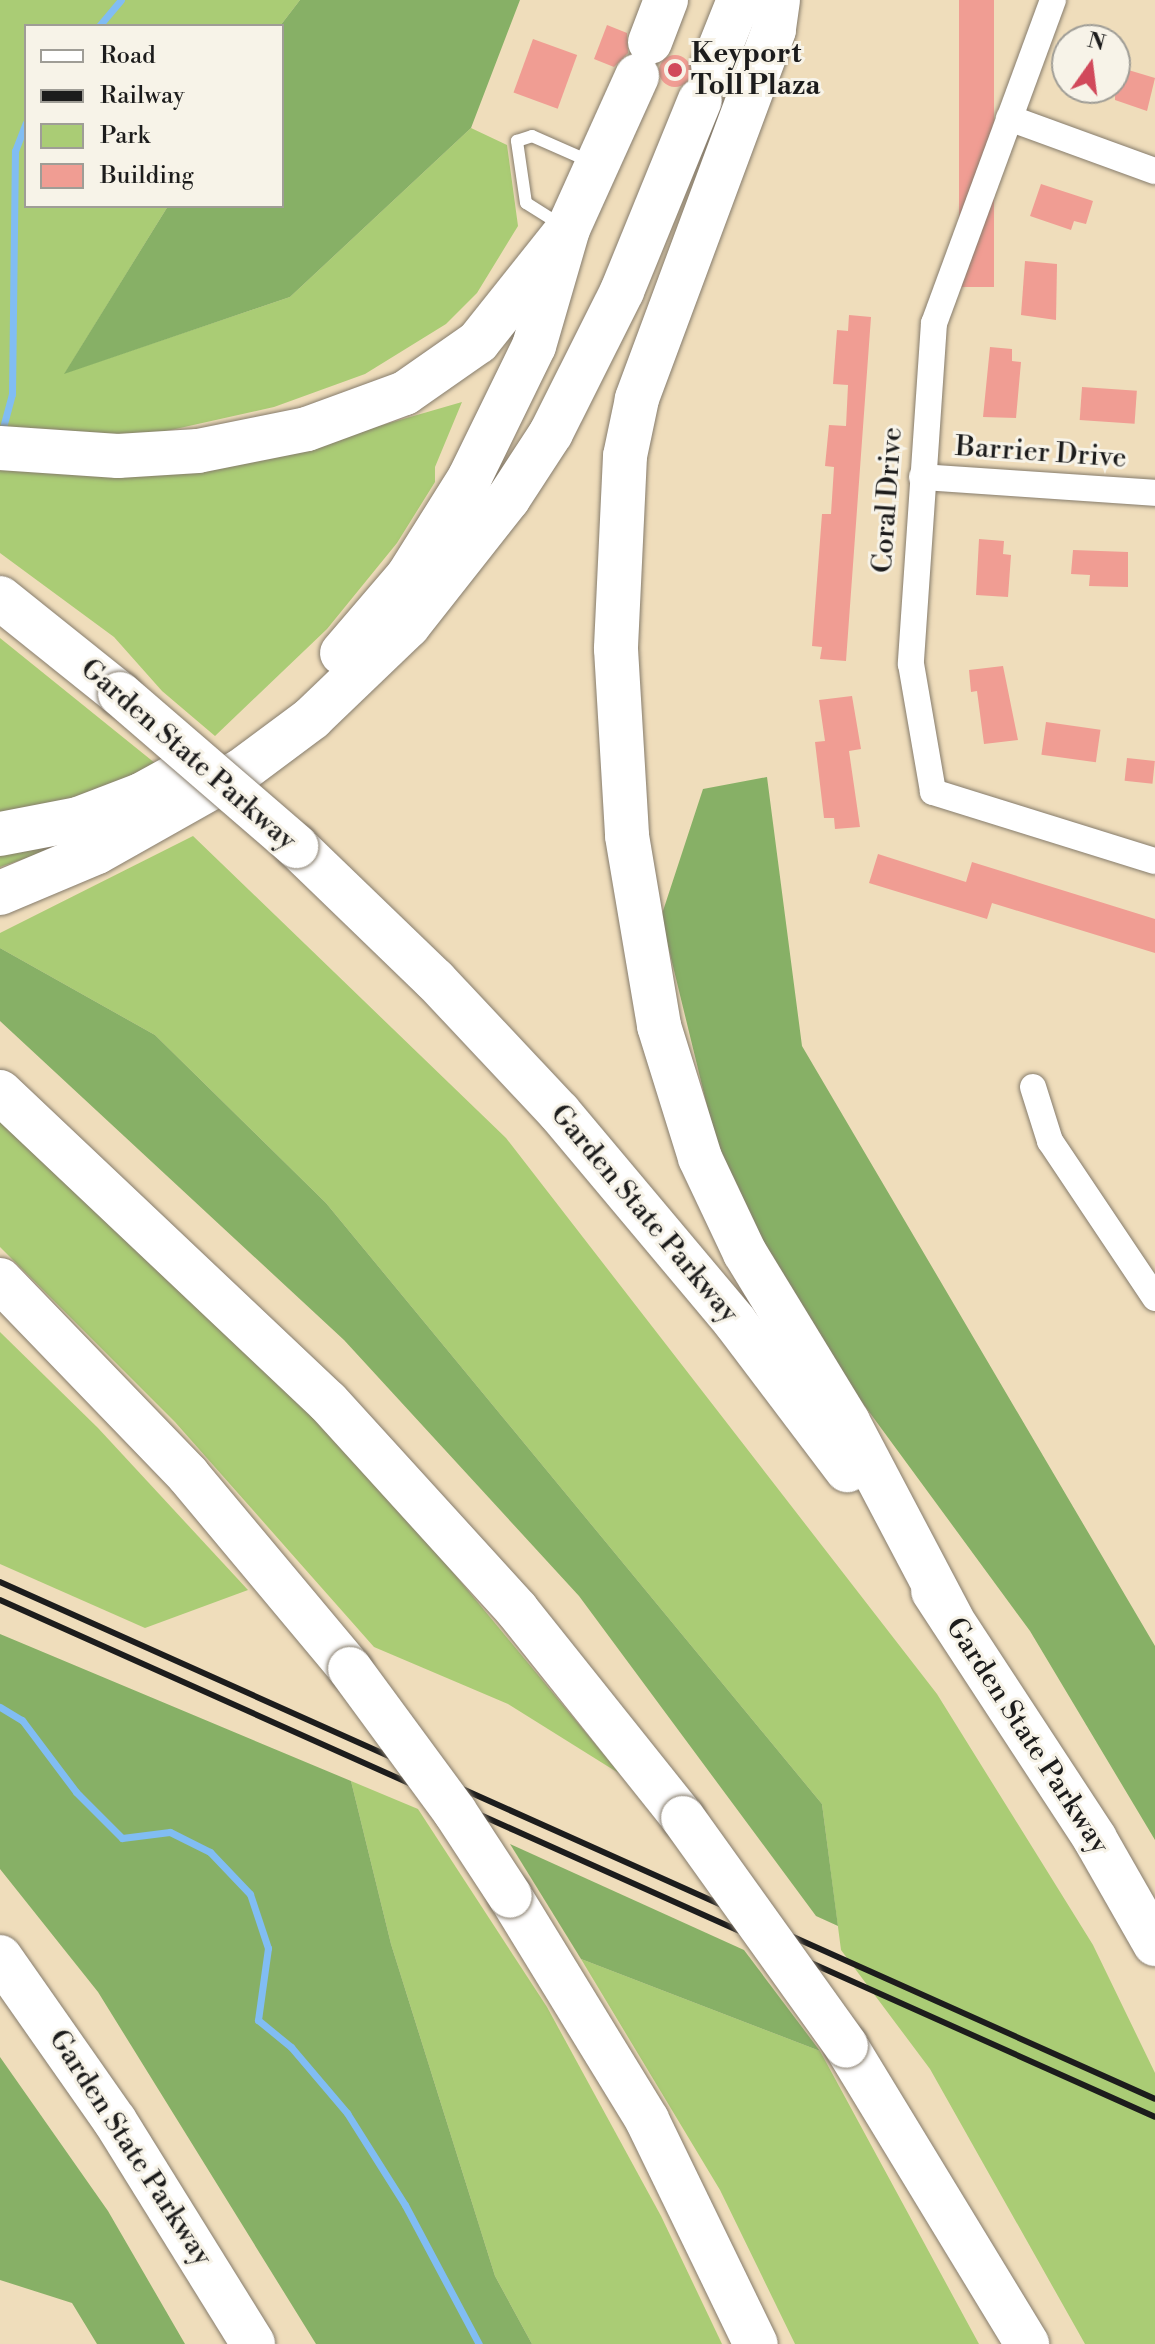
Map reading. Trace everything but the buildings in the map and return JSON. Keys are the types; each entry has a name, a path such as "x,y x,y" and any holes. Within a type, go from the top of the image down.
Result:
{"highway":[{"path":"0,834 78,819 168,781 279,709 360,633 427,548 470,477 534,346 568,229 599,166 666,0"},
{"path":"0,893 110,846 241,771 322,709 408,626 508,499 565,408 629,277 739,0"},
{"path":"778,0 774,30 637,399 625,456 616,649 627,836 659,1026 700,1158 751,1264 848,1422 951,1617"},
{"path":"0,448 118,456 198,451 350,416 405,393 478,342 568,229"},
{"name":"Garden State Parkway","path":"0,598 120,694 296,846 488,1034 619,1181 735,1322 951,1617 1095,1839 1155,1944"},
{"path":"0,1092 338,1413 517,1610 683,1818 846,2046 1027,2344"},
{"path":"0,1280 198,1486 350,1669 455,1812 647,2120 756,2344"},
{"name":"Garden State Parkway","path":"0,1957 115,2121 253,2344"}],"street":[{"name":"Coral Drive","path":"1053,0 934,323 911,664 933,792 1155,861"},
{"path":"1009,118 1155,171"},
{"name":"Barrier Drive","path":"922,477 1155,493"},
{"path":"1033,1087 1050,1141 1155,1298"}],"lane":[{"path":"568,229 526,203 517,141 532,136 599,166"}],"green space":[{"path":"0,0 300,0 282,24 24,24 24,208 167,208 65,373 290,297 471,128 507,145 518,226 477,293 446,324 365,374 274,407 162,432 30,439 0,433"},
{"path":"300,0 520,0 471,128 290,297 64,374 167,208 284,208 284,24 282,24"},
{"path":"462,402 435,467 435,482 397,543 327,629 215,736 162,691 114,637 0,553 0,458 303,448"},
{"path":"0,638 166,772 118,827 0,867"},
{"path":"767,777 802,1046 1155,1646 1155,1840 1030,1631 765,1270 718,1151 661,917 703,789"},
{"path":"193,836 506,1138 937,1694 1093,1945 1155,2073 1155,2344 1085,2344 930,2069 841,1950 822,1804 326,1203 155,1035 0,948 0,933"},
{"path":"0,948 155,1035 326,1203 822,1804 838,1926 816,1916 579,1596 344,1340 0,1021"},
{"path":"0,1116 330,1424 620,1774 508,1704 374,1647 175,1422 0,1247"},
{"path":"0,1332 98,1428 248,1590 145,1628 0,1564"},
{"path":"0,1634 351,1781 391,1944 495,2276 532,2344 316,2344 98,1992 0,1869"},
{"path":"351,1781 418,1809 547,2007 661,2216 722,2344 532,2344 495,2276 391,1944"},
{"path":"510,1844 744,1950 820,2051 581,1959"},
{"path":"581,1959 820,2051 979,2344 795,2344 720,2190"},
{"path":"0,2057 108,2211 185,2344 97,2344 72,2303 0,2280"}],"waterway":[{"path":"101,24 121,0"},
{"path":"1,435 12,394 15,151 24,128"},
{"path":"0,1707 22,1720 76,1792 122,1838 170,1832 210,1852 250,1894 268,1948 258,2020 291,2047 347,2113 405,2205 479,2344"}],"railway":[{"path":"0,1582 1155,2099"},
{"path":"0,1600 1155,2117"}],"place":[{"name":"Keyport Toll Plaza","path":"675,70"}]}
